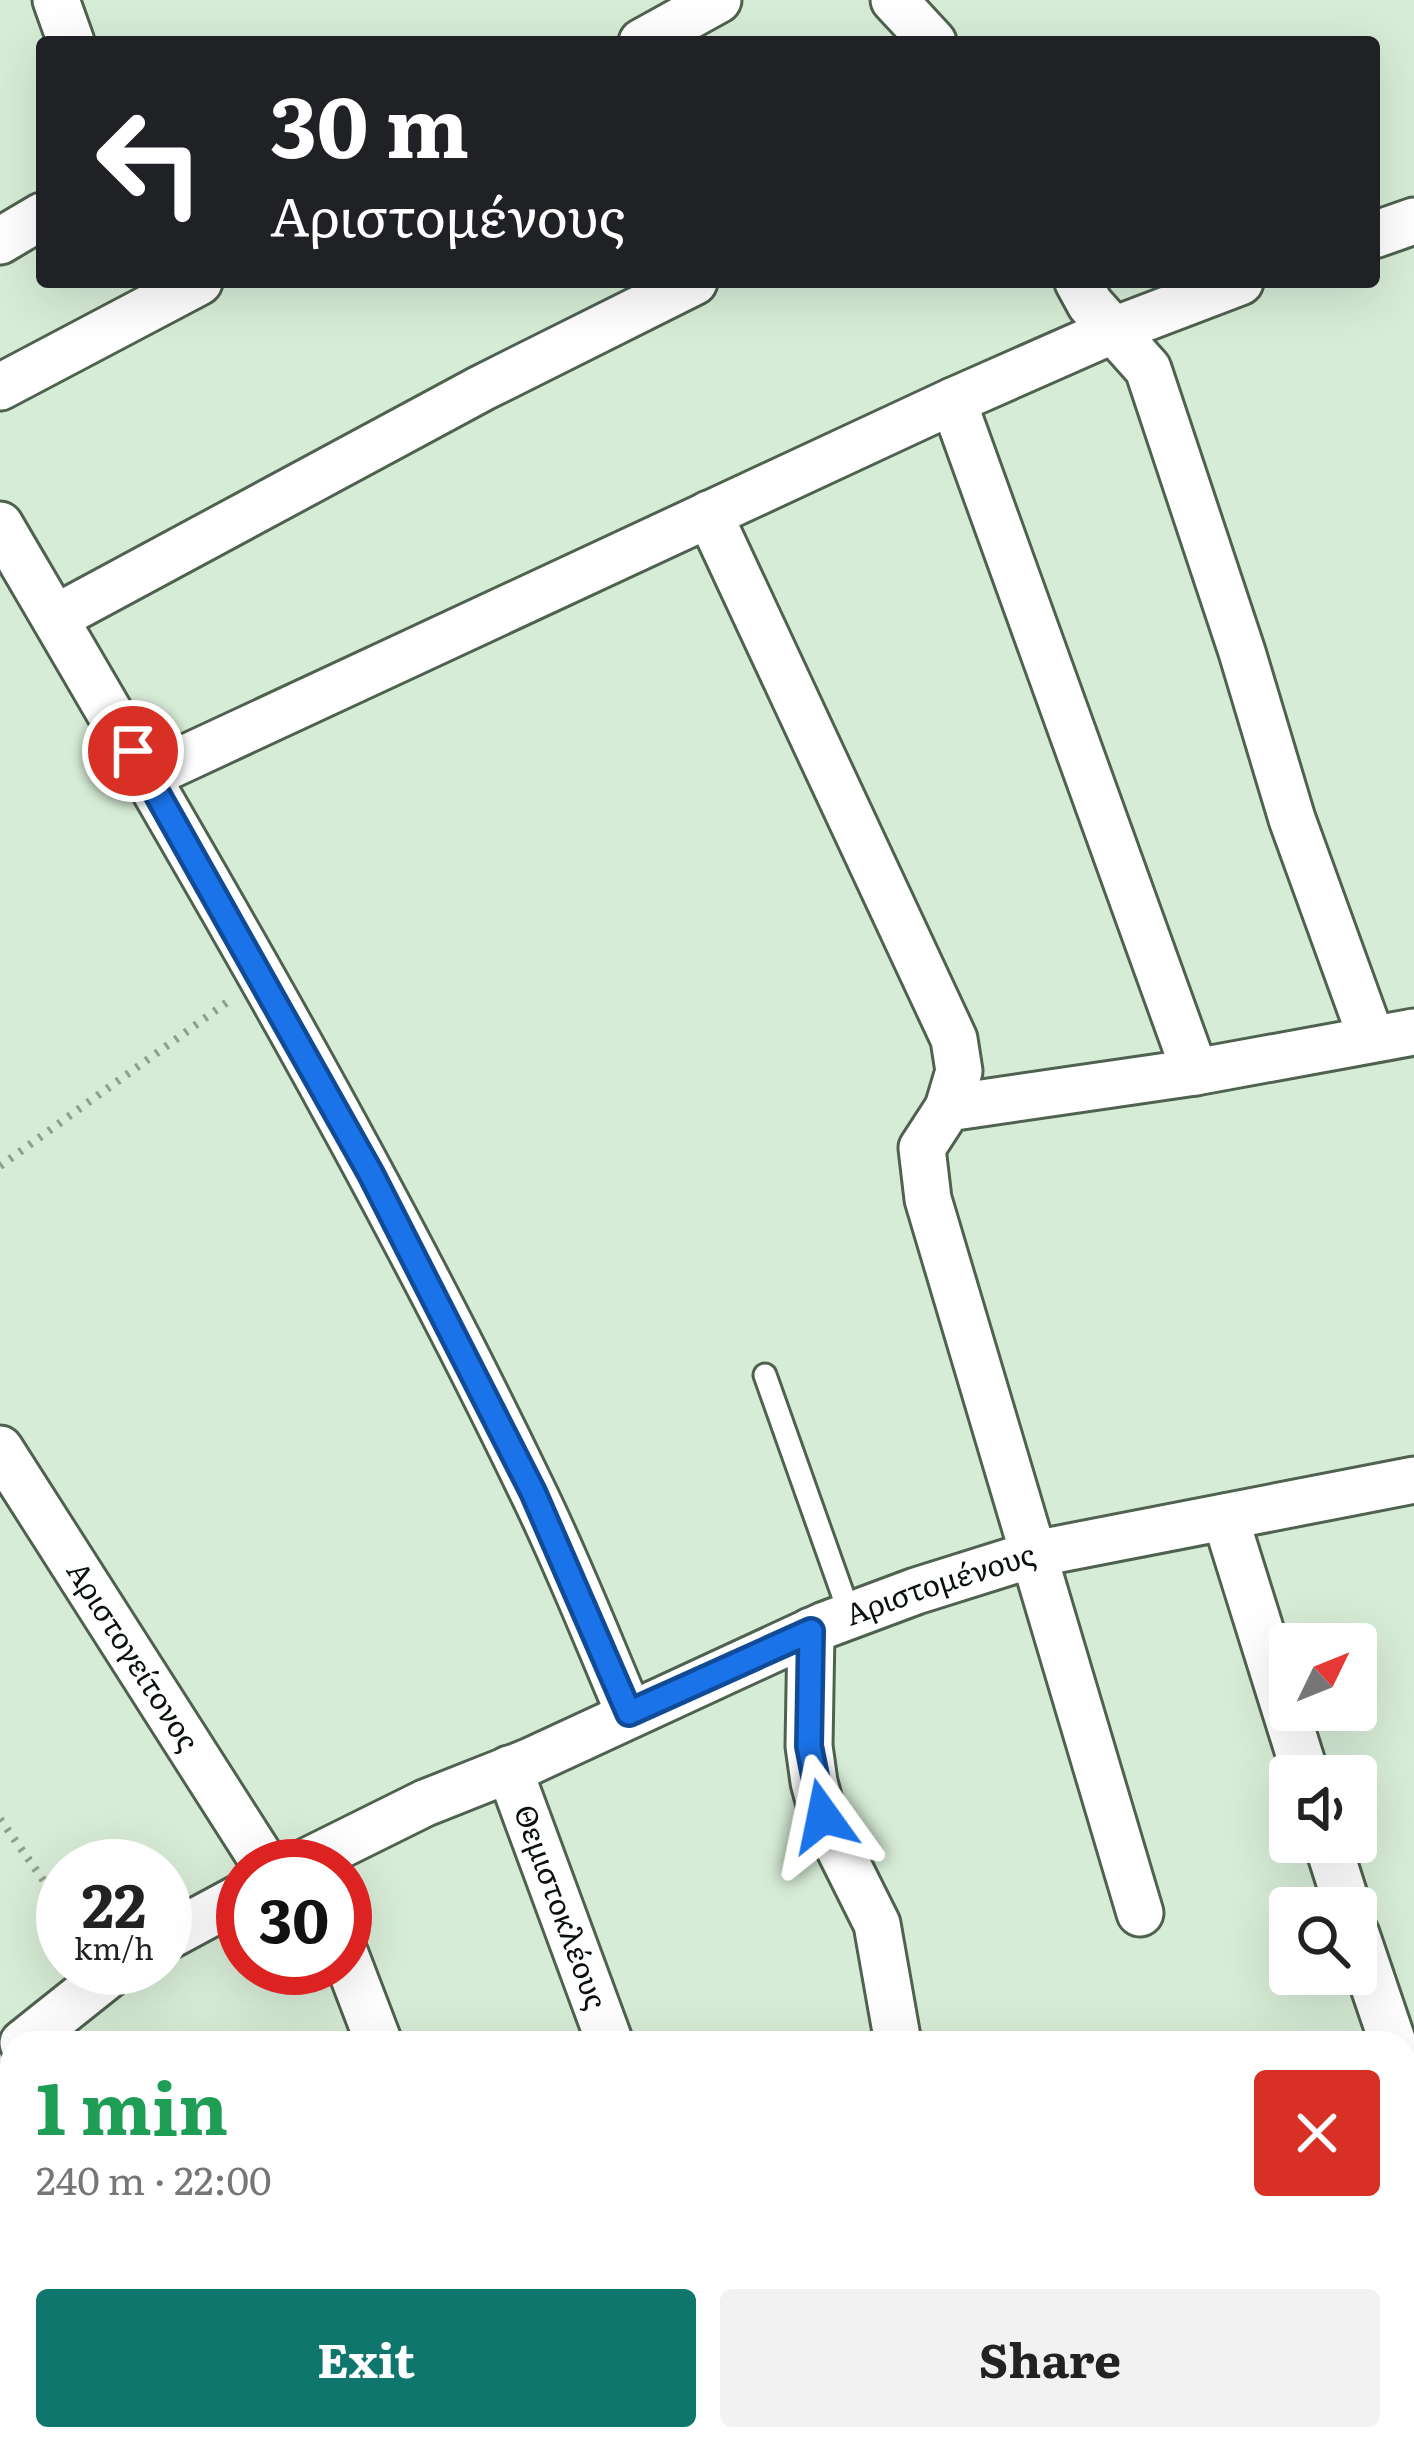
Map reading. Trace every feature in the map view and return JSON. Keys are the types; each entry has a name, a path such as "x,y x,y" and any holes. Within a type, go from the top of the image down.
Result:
{"street":[{"path":"56,0 69,36"},
{"path":"653,36 718,0"},
{"path":"0,241 36,220"},
{"path":"1380,233 1414,221"},
{"path":"0,387 189,288"},
{"path":"55,619 482,388 682,288"},
{"path":"948,1108 1195,1072 1393,1034 1292,819 1148,369 1081,288"},
{"path":"147,776 953,401 1114,330 1224,288"},
{"path":"953,401 1195,1072"},
{"path":"709,514 954,1040 959,1071 948,1108 922,1148 928,1199 1140,1913"},
{"path":"0,525 371,1174 533,1492 629,1713"},
{"name":"Αριστογείτονος","path":"0,1449 278,1839"},
{"name":"Αριστομένους","path":"350,1839 831,1623 1034,1554 1414,1480"},
{"path":"1225,1517 1299,1755"},
{"path":"831,1623 809,1746 814,1782 823,1816 877,1924 896,2031"},
{"name":"Θεμιστοκλέους","path":"509,1769 606,2031"},
{"path":"38,2031 84,1995"},
{"path":"361,1995 374,2031"},
{"path":"1377,1995 1389,2031"}],"lane":[{"path":"765,1376 831,1623"}],"path":[{"path":"0,1166 261,978"},
{"path":"0,1819 36,1870"}],"route":[{"path":"133,751 371,1174 472,1369 533,1492 629,1713 811,1631 809,1746 823,1816"}]}
